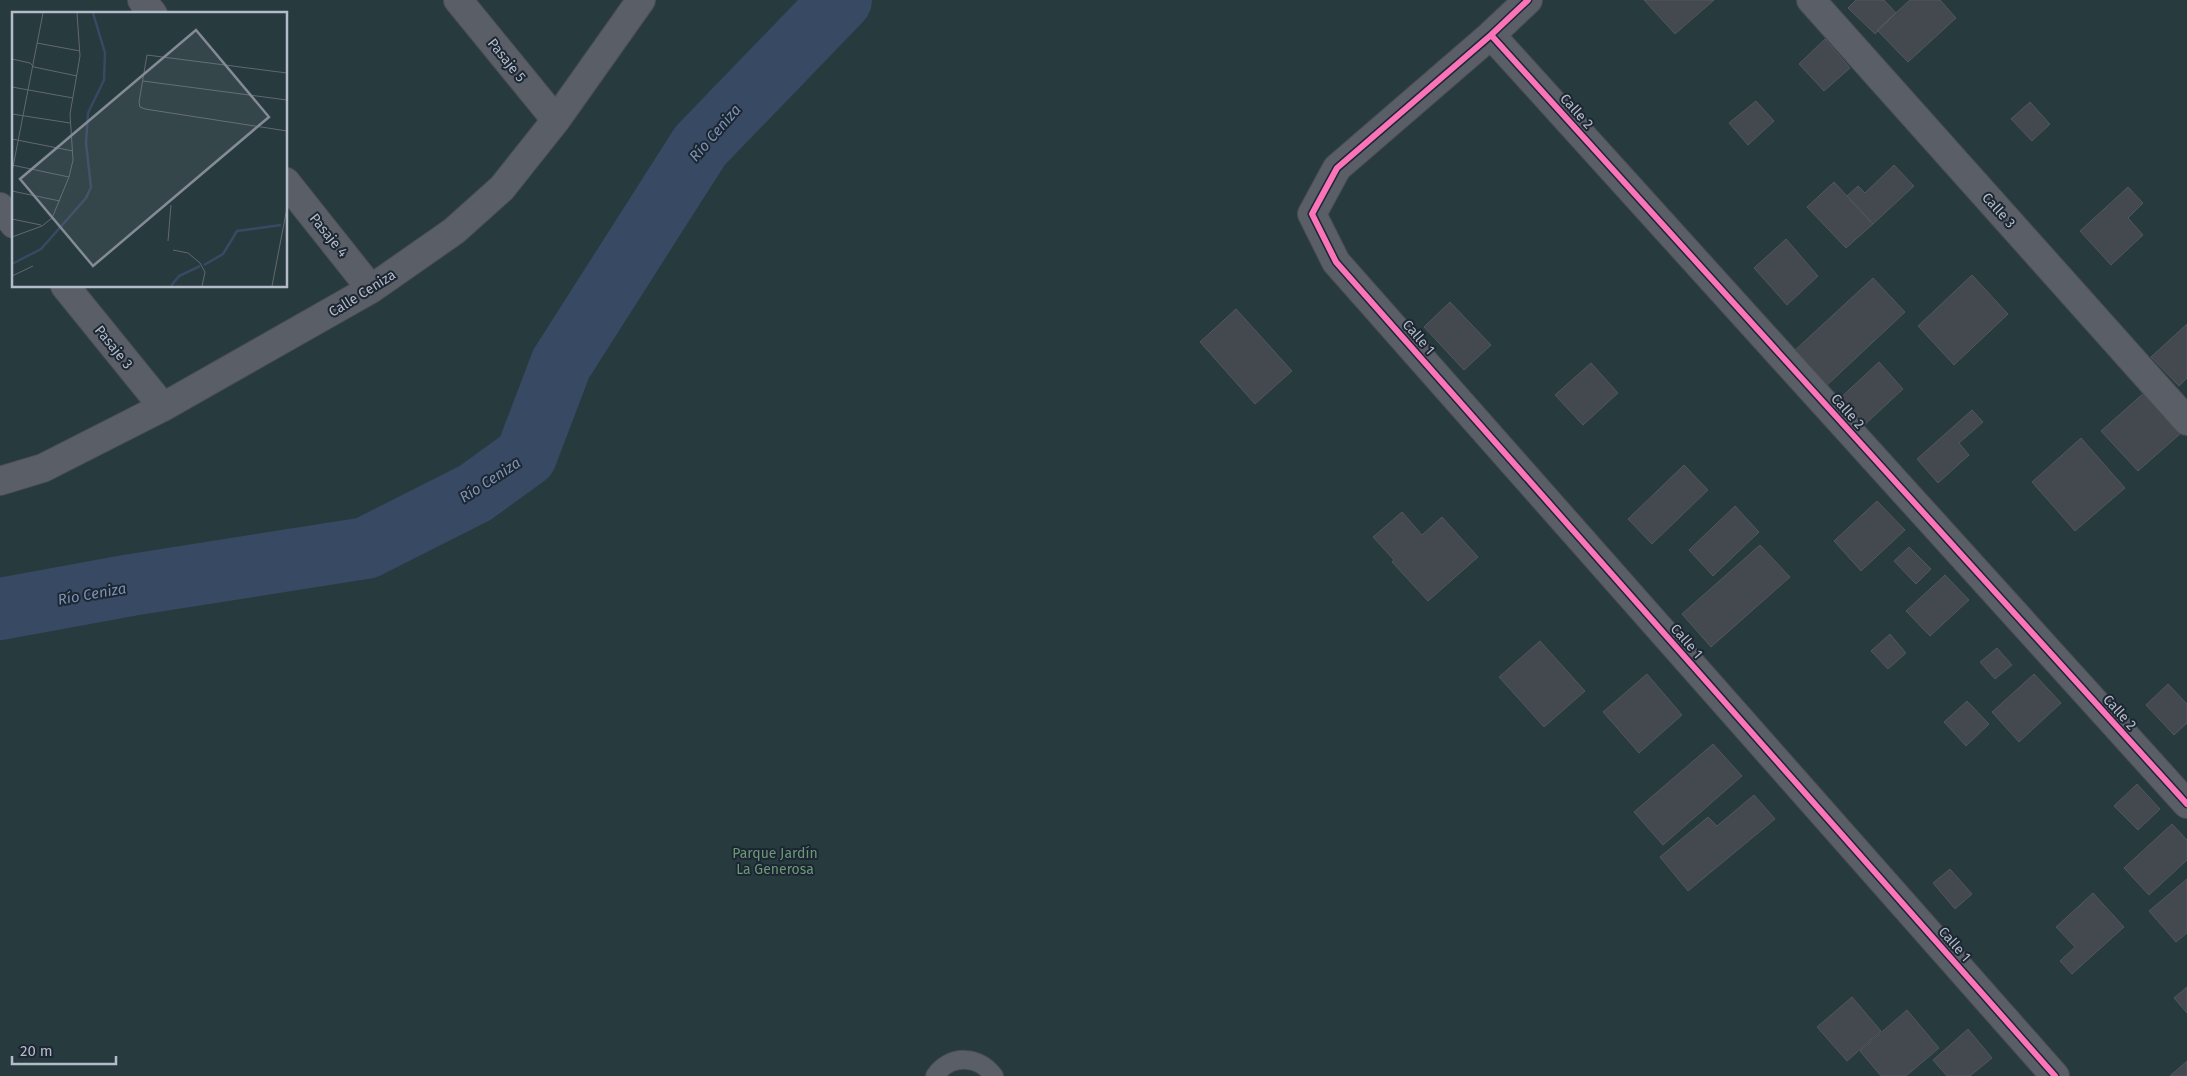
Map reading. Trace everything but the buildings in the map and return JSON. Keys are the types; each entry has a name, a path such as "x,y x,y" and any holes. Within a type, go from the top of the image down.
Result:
{"street":[{"path":"142,0 151,12"},
{"name":"Pasaje 5","path":"458,0 556,120"},
{"name":"Calle Ceniza","path":"0,481 43,468 164,407 372,289 454,231 495,194 556,120 641,0"},
{"path":"1491,35 1528,0"},
{"name":"Calle 3","path":"1811,0 2187,421"},
{"name":"Calle 1","path":"1491,35 1337,168 1312,214 1336,262 2055,1076"},
{"name":"Calle 2","path":"1491,35 2187,804"},
{"name":"Pasaje 4","path":"288,184 372,289"},
{"path":"0,207 12,222"},
{"name":"Pasaje 3","path":"67,288 164,407"}],"lane":[{"path":"935,1076 944,1066 955,1060 966,1059 978,1062 988,1068 994,1076"}],"green space":[{"name":"Parque Jardín La Generosa","path":"0,0 2187,0 2187,1076 0,1076"}],"waterway":[{"name":"Río Ceniza","path":"0,609 131,585 366,548 475,493 526,456 561,364 700,146 841,0"}],"cycle path":[{"path":"1528,0 1491,35 1337,168 1312,214 1336,262 2055,1076"},
{"path":"1491,35 2187,804"}]}
